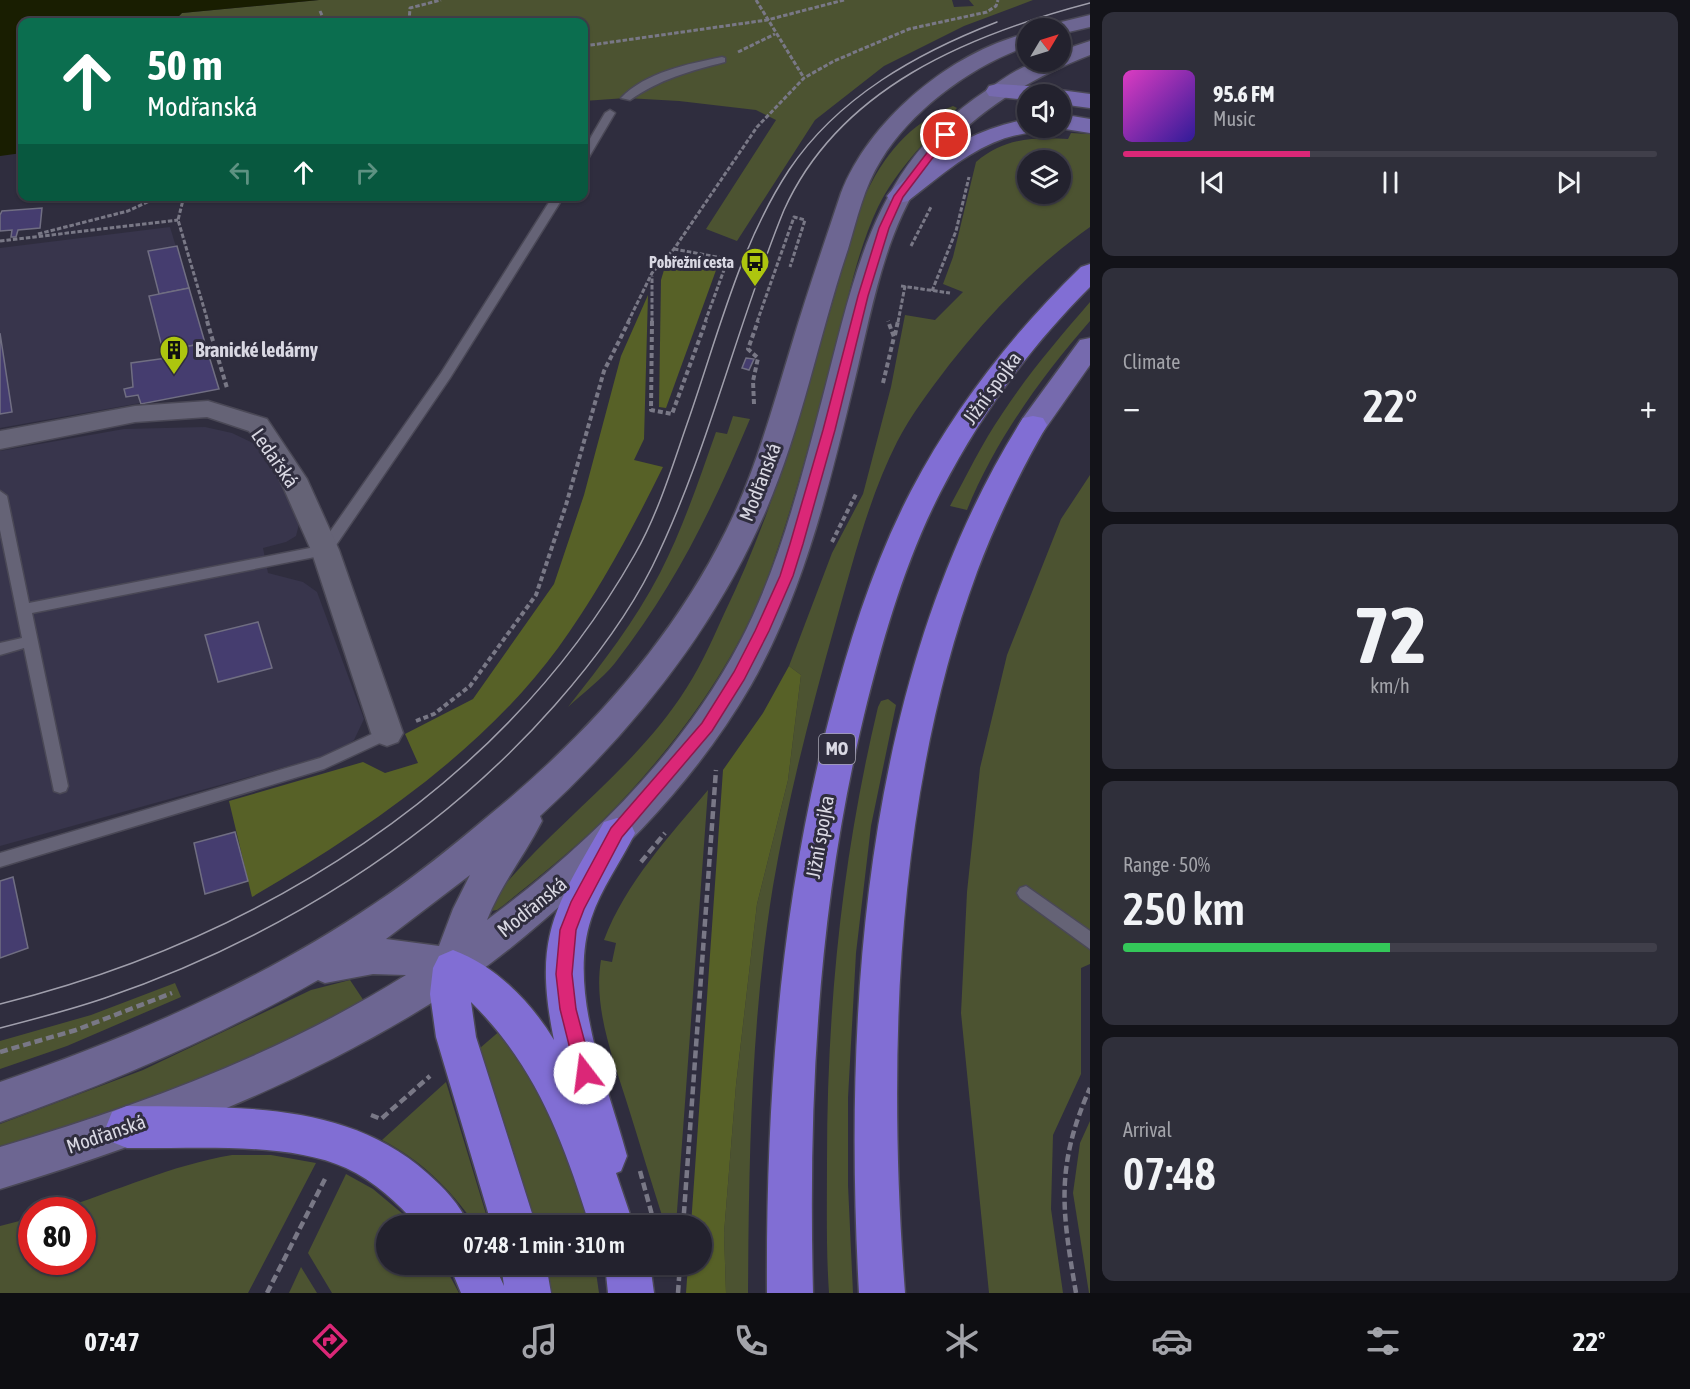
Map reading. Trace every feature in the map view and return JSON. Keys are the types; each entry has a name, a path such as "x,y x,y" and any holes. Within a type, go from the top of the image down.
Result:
{"highway":[{"name":"Jižní spojka","path":"790,1293 787,1207 790,1097 805,920 835,756 867,639 889,574 912,520 944,459 994,382 1024,344 1090,272"},
{"path":"882,1293 875,1132 877,1030 892,859 906,768 926,685 960,575 982,521 1033,425"},
{"path":"616,833 577,907 568,930 564,974 568,1009 598,1119 618,1215"},
{"path":"511,1215 456,1037 451,1008 453,968 467,975 499,1000 522,1028 539,1055 561,1093 584,1142 608,1215"},
{"path":"127,1127 285,1132 334,1142 361,1153 406,1182 438,1215"},
{"path":"476,1275 484,1293"},
{"path":"525,1275 528,1293"}],"main road":[{"path":"1071,25 1090,21"},
{"name":"Modřanská","path":"0,1102 116,1059 170,1036 275,984 386,918 471,853 543,792 626,706 669,652 695,613 729,554 769,465 828,269 866,165 932,89 946,78 999,49 1017,43"},
{"path":"1071,55 1090,47"},
{"path":"1017,54 1004,63 994,75 993,83 997,91 1017,106"},
{"name":"Modřanská","path":"0,1167 52,1153 216,1093 306,1053 388,1010 453,968 546,896 616,833 707,727 739,676 762,631 786,576 829,430 869,276 884,228 899,196 946,135 969,111 997,91 1035,72"},
{"path":"901,122 925,106 946,98 997,91 1017,92"},
{"path":"1071,98 1090,101"},
{"path":"1071,124 1088,126"},
{"path":"899,196 979,138 1001,130 1017,128"},
{"path":"1033,425 1090,346"},
{"path":"275,984 344,960 379,955 420,959 453,968 467,915 486,880 543,792"}],"street":[{"name":"Ledařská","path":"0,440 135,414 208,409 258,425 293,479 325,550 387,733"}],"lane":[{"path":"626,98 640,87 673,70 723,60"},
{"path":"588,150 610,113"},
{"path":"24,609 325,550 381,471 521,260 557,201"},
{"path":"0,496 4,535 24,609 60,786"},
{"path":"0,649 30,641"},
{"path":"0,860 324,763 387,733"},
{"path":"1026,893 1090,941"}],"path":[{"path":"409,18 410,8 441,0"},
{"path":"756,0 804,78"},
{"path":"588,45 767,20 844,0"},
{"path":"387,733 434,714 470,686 536,595 566,505 604,371 652,273 674,249 757,127 804,78 834,61 909,29 987,12 996,6 998,0"},
{"path":"320,11 323,18"},
{"path":"723,60 775,34"},
{"path":"932,291 956,231 970,169"},
{"path":"909,249 935,198"},
{"path":"24,238 128,211 149,201"},
{"path":"183,201 178,220 227,387 208,409"},
{"path":"755,409 753,381 758,358 748,349 794,217 805,219 790,267"},
{"path":"0,241 178,220"},
{"path":"652,273 651,410 672,414 728,259 674,249"},
{"path":"883,383 903,286 950,293"},
{"path":"886,315 894,337"},
{"path":"829,549 857,492"},
{"path":"708,781 722,763"},
{"path":"684,1215 716,771"},
{"path":"633,872 671,826"},
{"path":"0,1052 76,1030 179,990"},
{"path":"366,1113 381,1119 433,1074"},
{"path":"1076,1293 1063,1209 1064,1158 1076,1115 1090,1088"},
{"path":"267,1293 330,1167"},
{"path":"678,1293 680,1275"}],"shaded area":[{"path":"0,0 319,0 182,13 177,18 18,18 18,154 0,156"},
{"path":"319,0 952,0 954,7 974,6 969,0 1033,0 964,26 884,66 815,120 737,241 706,229 776,120 756,110 679,101 626,98 588,101 588,18 177,18 182,13"},
{"path":"953,106 957,108 914,154 894,180 871,223 854,274 788,517 769,574 739,642 698,707 652,767 627,795 566,854 504,905 491,911 489,904 511,877 636,753 659,726 693,678 747,564 767,513 785,461 864,198 880,168 899,143 923,122"},
{"path":"1071,133 1090,134 1090,227 1032,274 998,308 949,365 902,432 870,508 817,689 773,886 760,987 749,1191 748,1293 726,1293 724,1233 736,1085 757,904 788,780 801,675 789,666 832,553 863,494 891,387 905,315 935,320 963,292 943,284 953,257 976,162 997,148 1008,144 1043,138 1068,139 1071,138"},
{"path":"170,227 219,389 0,428 0,248"},
{"path":"1090,302 1090,321 1054,364 1005,435 978,484 967,510 950,506 988,436 1012,399 1044,356"},
{"path":"733,416 750,419 691,546 674,576 615,663 568,707 617,642 650,591 683,521 716,432 727,434"},
{"path":"205,427 232,433 255,444 284,478 299,524 296,536 286,542 263,548 268,573 303,582 317,592 364,719 354,740 335,753 0,846 0,451 124,429"},
{"path":"1090,475 1090,964 1081,968 1081,1074 1053,1135 1051,1209 1063,1293 989,1293 961,1013 967,892 980,768 1007,655 1061,519"},
{"path":"888,699 896,705 871,826 856,953 848,1098 848,1185 853,1293 829,1293 827,1260 828,1103 839,932 865,764 878,707 881,701"},
{"path":"708,790 677,1215 662,1215 606,1033 599,978 601,960 612,962 616,943 604,940 613,919 636,879"},
{"path":"350,980 364,1001 283,1044 144,1102 0,1147 0,1124 143,1070 311,990"},
{"path":"175,983 181,997 67,1046 0,1069 0,1041 91,1015"},
{"path":"502,1029 512,1043 566,1154 585,1215 531,1215 480,1048"},
{"path":"446,1082 486,1215 468,1215 434,1176 410,1157 382,1140"},
{"path":"1090,1121 1089,1293 1073,1193 1080,1143"},
{"path":"232,1155 271,1155 316,1163 248,1293 0,1293 0,1226 18,1221 18,1275 96,1275 95,1197 210,1159"},
{"path":"346,1174 373,1189 404,1215 376,1215 376,1275 449,1275 459,1293 332,1293 308,1253"},
{"path":"301,1267 317,1293 289,1293"},
{"path":"542,1275 596,1275 599,1293 545,1293"}],"green space":[{"path":"686,256 719,262 666,408 659,407 661,280 664,270"},
{"path":"648,295 644,439 634,460 663,467 614,560 587,605 558,648 527,686 457,756 377,817 252,897 229,801 363,762 385,773 418,763 405,734 473,699 554,584 584,495 621,356"},
{"path":"789,666 801,675 788,780 757,904 736,1085 724,1233 726,1293 686,1293 687,1275 712,1275 712,1215 692,1215 723,770 763,713"}],"building":[{"path":"42,208 40,228 18,230 16,237 11,237 12,230 0,231 2,211"},
{"path":"177,246 189,288 159,294 148,251"},
{"path":"189,288 205,343 163,351 149,296"},
{"path":"0,333 12,412 0,414"},
{"name":"Branické ledárny","path":"205,343 219,389 141,404 138,395 126,397 124,389 133,387 131,363 182,356 179,348"},
{"path":"746,358 754,359 749,370 742,368"},
{"path":"258,622 272,668 218,682 205,635"},
{"path":"235,832 248,881 205,894 194,843"},
{"path":"13,877 28,948 0,958 0,881"}],"tram line":[{"path":"0,1028 92,1002 168,974 230,947 290,915 349,880 405,842 458,800 508,754 582,673 632,604 652,567 690,480 751,299 784,210 808,167 838,131 873,99 912,73 954,50 998,32 1090,3"},
{"path":"0,1004 96,976 189,940 279,895 364,843 443,783 516,714 580,638 643,539 658,507 743,261 771,199 789,170 831,120 881,80 938,48 997,22"}],"place":[{"name":"Pobřežní cesta","path":"755,288"},
{"name":"Branické ledárny","path":"174,376"}],"route":[{"path":"585,1073 568,1009 564,974 564,953 568,930 577,907 616,833 707,727 739,676 762,631 786,576 796,544 829,430 863,296 884,228 899,196 946,135"}]}
